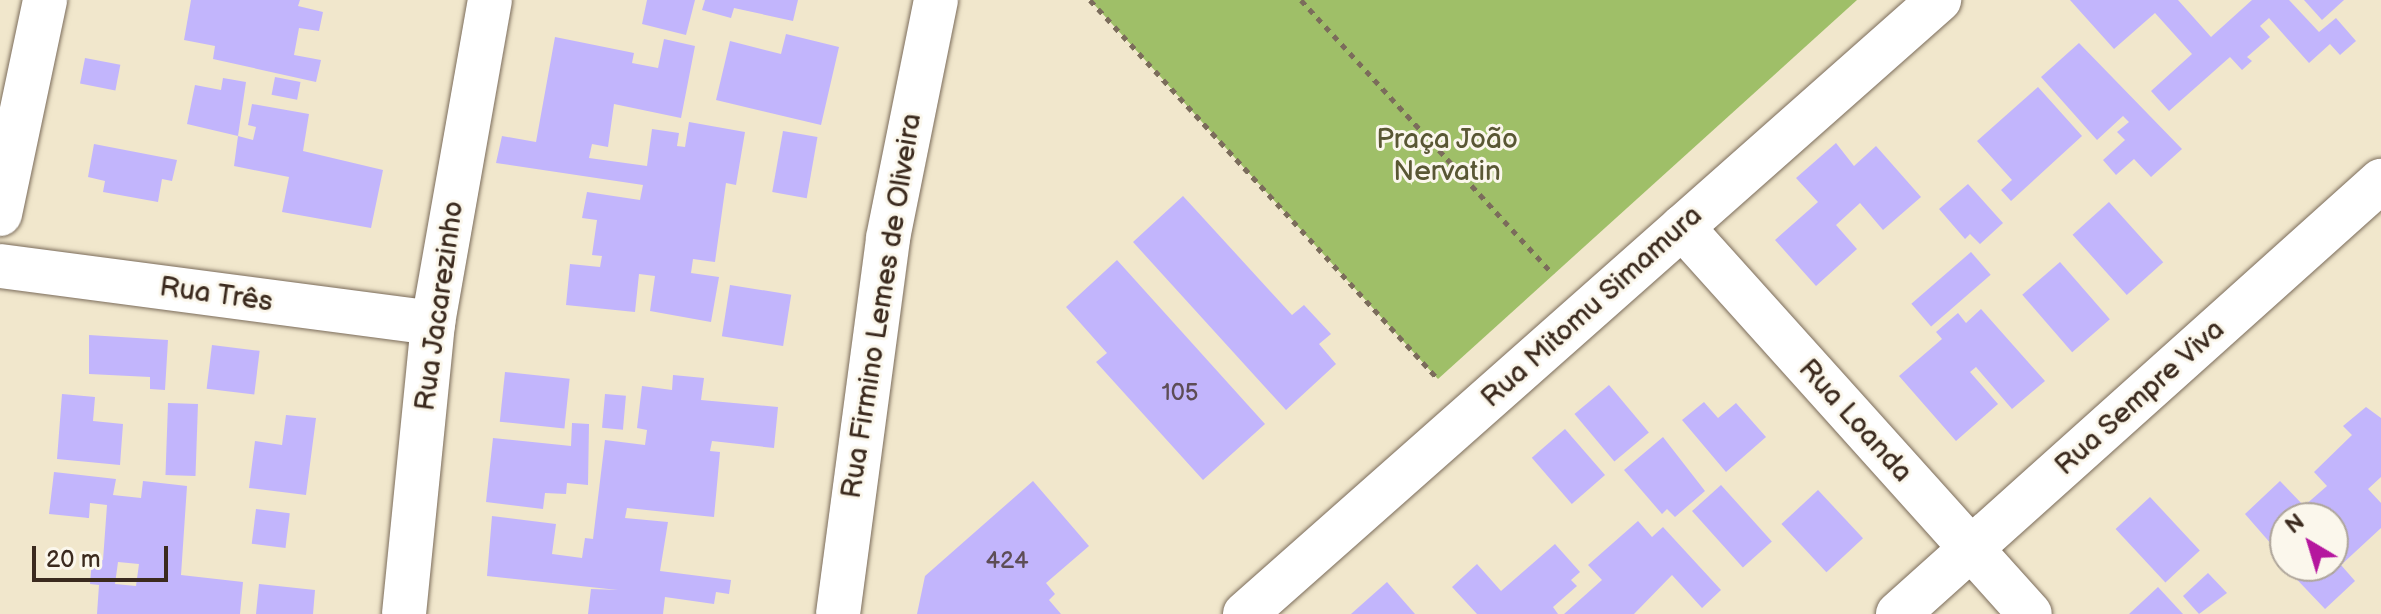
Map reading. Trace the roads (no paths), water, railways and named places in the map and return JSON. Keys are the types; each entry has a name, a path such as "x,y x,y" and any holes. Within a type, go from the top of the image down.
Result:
{"street":[{"path":"0,214 45,0"},
{"name":"Rua Jacarezinho","path":"404,614 433,323 490,0"},
{"name":"Rua Firmino Lemes de Oliveira","path":"838,614 888,238 936,0"},
{"name":"Rua Mitomu Simamura","path":"1245,614 1939,0"},
{"name":"Rua Sempre Viva","path":"1898,614 2381,181"},
{"name":"Rua Loanda","path":"1682,227 2030,614"},
{"name":"Rua Três","path":"0,266 433,323"}],"park label":[{"name":"Praça João Nervatin","path":"1447,156"}]}
